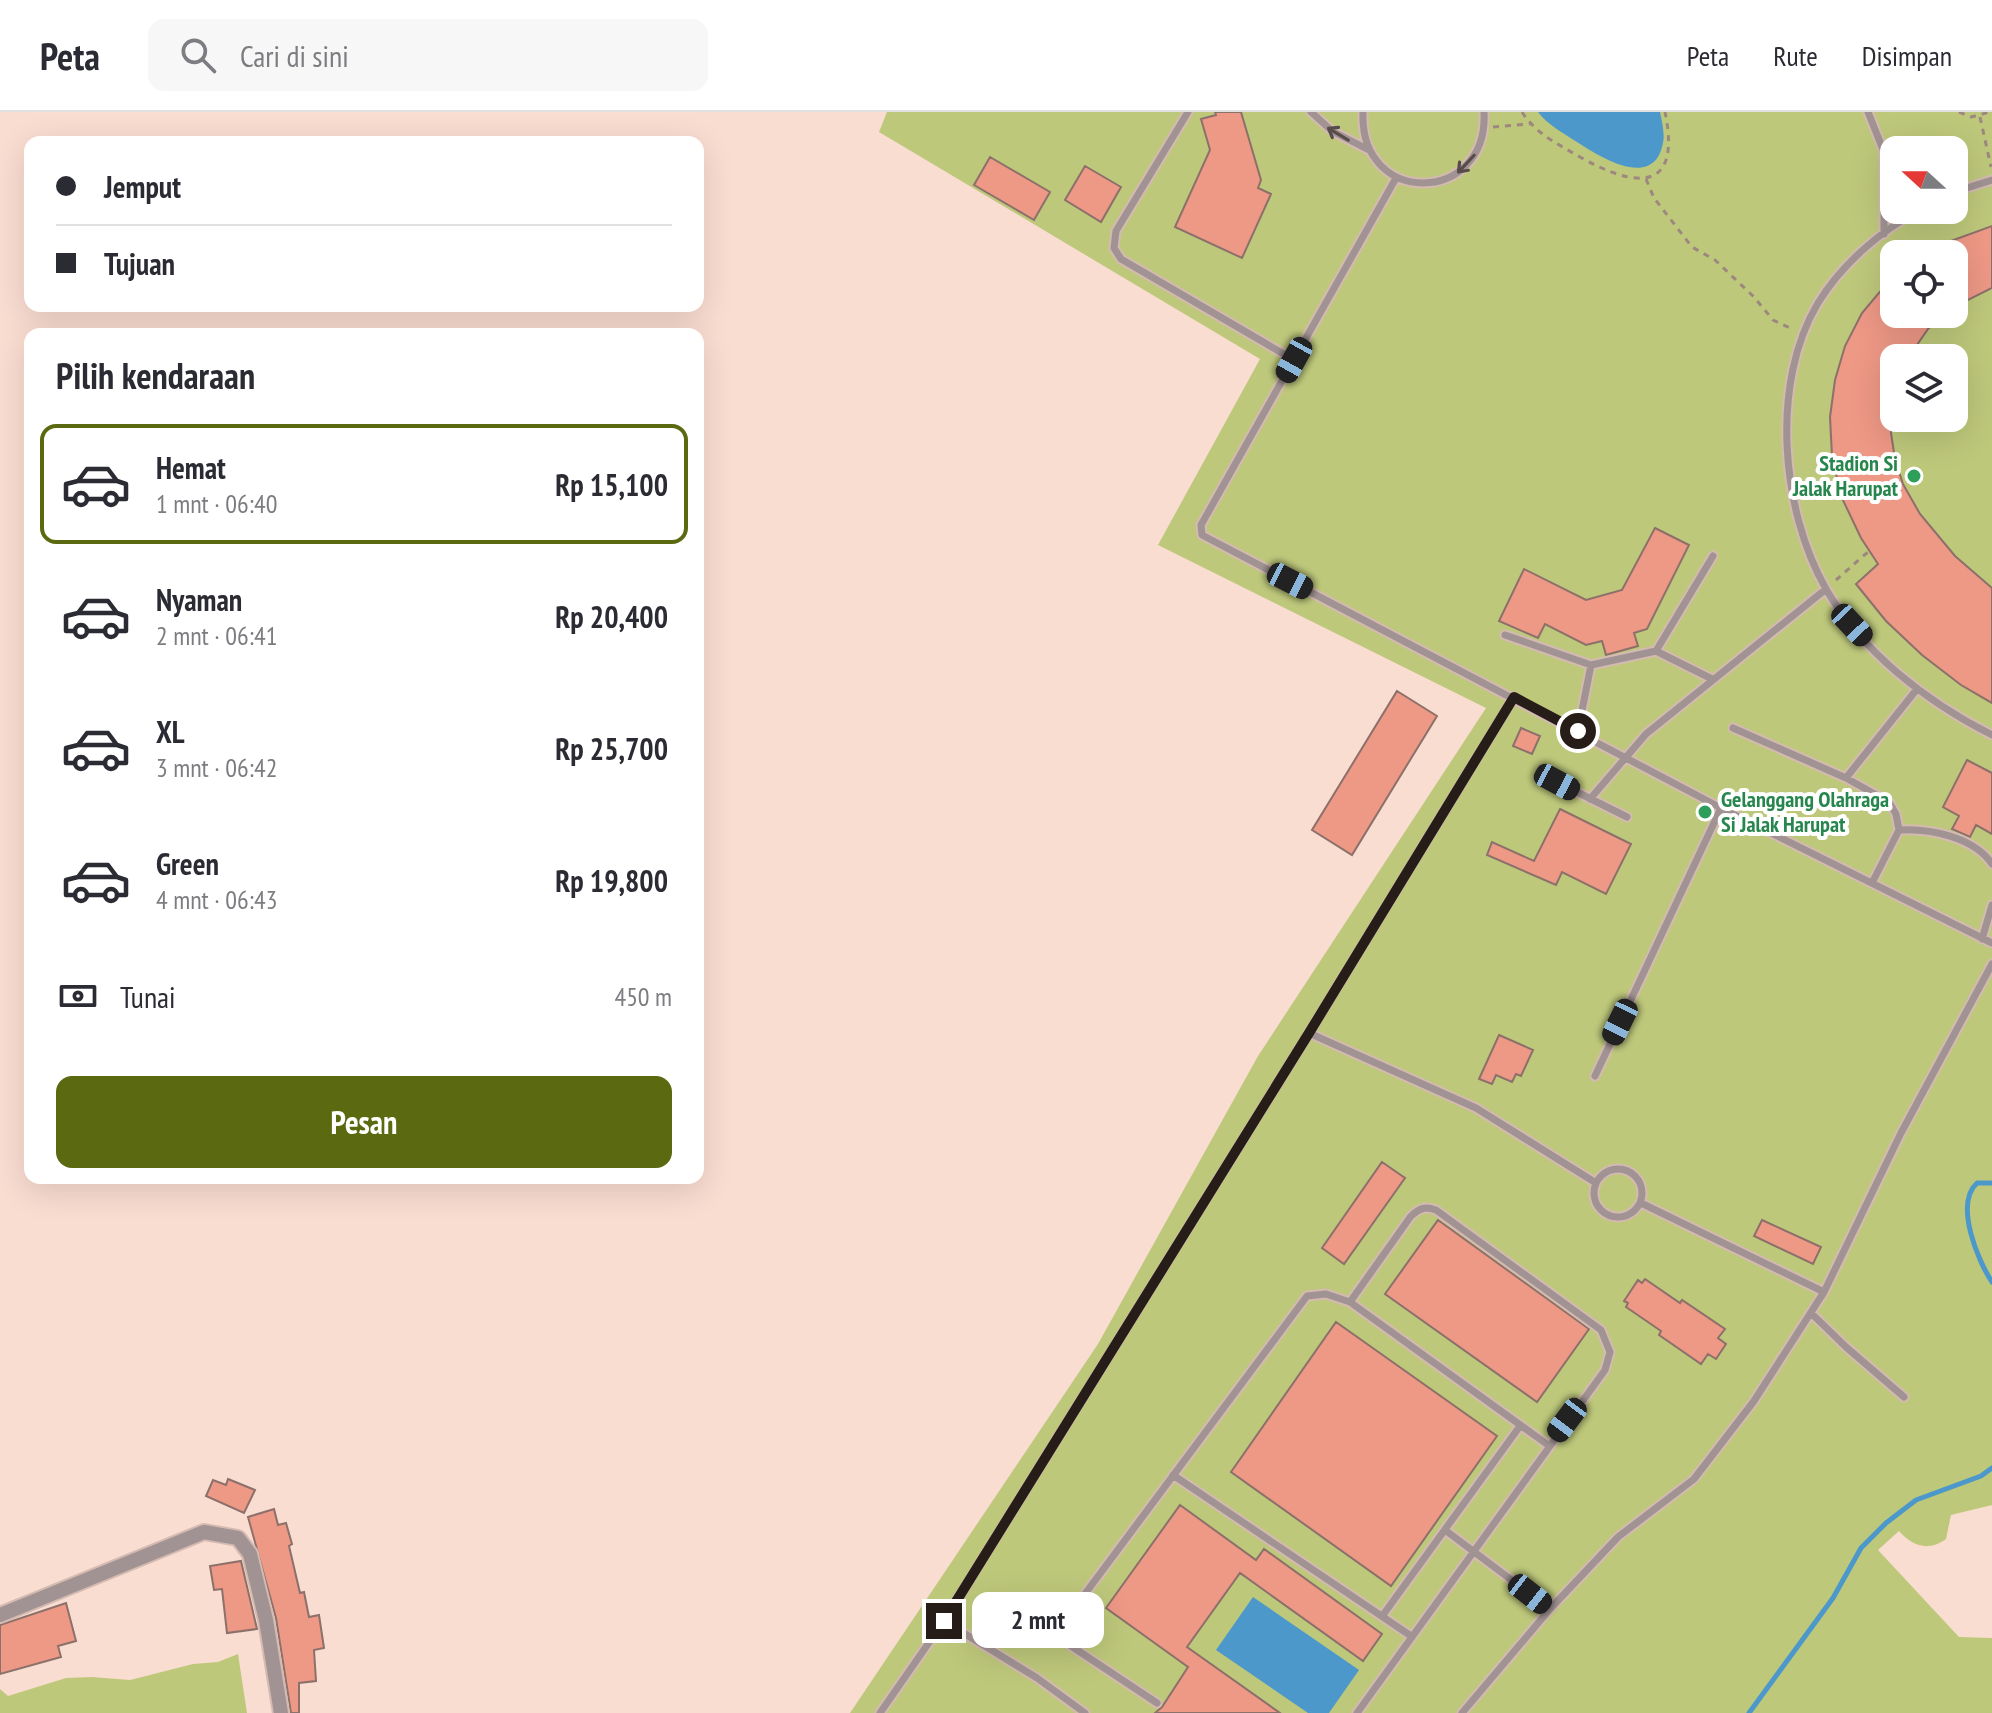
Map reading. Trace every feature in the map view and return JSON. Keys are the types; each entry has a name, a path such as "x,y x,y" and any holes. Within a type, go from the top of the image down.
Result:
{"street":[{"path":"0,1615 204,1532 238,1538 250,1554 266,1620 281,1713"}],"lane":[{"path":"1188,112 1116,231 1114,248 1121,259 1294,360"},
{"path":"1311,112 1332,131 1369,150"},
{"path":"1362,112 1362,132 1380,166 1396,178 1415,184 1435,183 1454,176 1469,164 1480,147 1485,127 1484,112"},
{"path":"1868,112 1884,152 1884,234"},
{"path":"1396,178 1201,525 1202,535 1721,808 1992,943"},
{"path":"1968,188 1992,180"},
{"path":"1895,224 1836,278 1818,304 1804,334 1795,366 1786,440 1792,489 1804,539 1826,589 1852,625 1917,689 1992,735"},
{"path":"1656,651 1713,556"},
{"path":"1590,799 1646,734 1826,589"},
{"path":"1505,635 1591,665 1656,651 1712,679"},
{"path":"1578,731 1591,665"},
{"path":"1846,778 1917,689"},
{"path":"880,1713 944,1621 1514,697"},
{"path":"1733,728 1846,778 1889,802 1896,814 1899,830 1872,883"},
{"path":"1557,782 1627,817"},
{"path":"1595,1076 1721,808"},
{"path":"1899,830 1923,828 1957,839 1986,855 1992,864"},
{"path":"1982,939 1992,905"},
{"path":"1462,1713 1550,1609 1618,1537 1700,1473 1754,1401 1824,1292 1901,1133 1992,964"},
{"path":"1309,1033 1476,1108 1596,1183"},
{"path":"1613,1169 1628,1170 1640,1181 1641,1203 1630,1215 1608,1216 1601,1211 1594,1198 1596,1183 1613,1169"},
{"path":"1641,1203 1824,1292"},
{"path":"1350,1302 1411,1216 1418,1209 1427,1207 1436,1210 1601,1330 1610,1352 1605,1370 1357,1713"},
{"path":"1157,1703 1071,1646 1065,1632 1067,1618 1307,1296 1326,1294 1350,1302 1548,1445"},
{"path":"1811,1313 1904,1397"},
{"path":"1383,1615 1520,1426"},
{"path":"1173,1475 1411,1636"},
{"path":"1445,1530 1550,1609"},
{"path":"944,1621 1037,1678 1085,1713"}],"path":[{"path":"1522,112 1530,124 1547,138 1600,168 1627,179 1646,179 1660,170 1670,155 1665,112"},
{"path":"1959,112 1971,117 1990,112"},
{"path":"1980,117 1992,170"},
{"path":"1485,127 1530,124"},
{"path":"1646,179 1654,198 1692,247 1715,260 1773,320 1804,334"},
{"path":"1826,589 1869,551"}],"green space":[{"name":"Gelanggang Olahraga Si Jalak Harupat","path":"887,112 1992,112 1992,1505 1951,1515 1946,1539 1939,1543 1921,1546 1899,1531 1878,1550 1959,1637 1992,1638 1992,1713 850,1713 1098,1344 1258,1056 1486,708 1158,545 1260,359 879,132"},
{"path":"238,1654 247,1713 0,1713 0,1689 8,1696 66,1678 130,1680 193,1664 218,1662"}],"water":[{"path":"1538,112 1660,112 1663,143 1658,157 1649,165 1638,168 1625,166 1587,148 1551,125"},
{"path":"1253,1597 1359,1670 1329,1713 1308,1713 1216,1650"}],"building":[{"path":"1215,112 1241,112 1261,180 1258,188 1271,194 1242,258 1175,227 1210,150 1201,119 1216,115"},
{"path":"990,157 1050,192 1034,220 974,185"},
{"path":"1085,166 1121,187 1101,222 1065,200"},
{"path":"1992,226 1992,288 1968,300 1968,240 1954,240"},
{"path":"1880,292 1880,328 1929,328 1918,344 1880,344 1880,432 1891,432 1903,484 1920,514 1955,556 1992,588 1992,703 1961,685 1922,655 1886,621 1856,584 1878,564 1861,538 1841,496 1832,456 1830,417 1835,380 1845,346 1862,313"},
{"path":"1655,528 1689,545 1647,629 1634,633 1638,646 1606,655 1602,641 1586,645 1545,624 1538,638 1499,621 1524,569 1586,600 1622,590"},
{"path":"1397,691 1437,716 1352,855 1312,830"},
{"path":"1521,728 1540,736 1532,754 1513,746"},
{"path":"1967,760 1992,773 1992,834 1976,825 1970,837 1952,829 1959,816 1943,807"},
{"path":"1560,809 1631,844 1606,894 1562,872 1556,885 1487,855 1492,842 1534,861"},
{"path":"1499,1035 1533,1050 1521,1076 1516,1074 1512,1082 1496,1075 1492,1084 1479,1079"},
{"path":"1382,1162 1405,1178 1344,1264 1322,1248"},
{"path":"1438,1220 1589,1329 1537,1402 1385,1294"},
{"path":"1762,1220 1821,1247 1813,1264 1754,1236"},
{"path":"1645,1279 1725,1329 1718,1338 1726,1344 1716,1359 1708,1354 1701,1364 1626,1307 1628,1303 1624,1301 1638,1280 1642,1283"},
{"path":"1336,1322 1497,1436 1391,1586 1231,1472"},
{"path":"228,1479 255,1490 244,1513 206,1496 213,1480 226,1485"},
{"path":"1180,1505 1256,1560 1264,1549 1382,1634 1363,1661 1240,1573 1187,1647 1280,1713 1155,1713 1188,1667 1106,1608"},
{"path":"274,1509 278,1525 286,1523 300,1593 304,1592 309,1617 319,1615 324,1648 314,1650 316,1681 299,1683 299,1713 291,1713 276,1618 248,1517"},
{"path":"241,1561 257,1629 227,1633 222,1589 214,1590 210,1566"},
{"path":"66,1603 76,1641 58,1646 61,1657 0,1674 0,1625"}],"waterway":[{"path":"1992,1183 1977,1183 1970,1192 1968,1204 1975,1247 1992,1282"},
{"path":"1749,1713 1833,1598 1861,1548 1916,1500 1981,1476 1992,1468"}],"place":[{"name":"Stadion Si Jalak Harupat","path":"1914,476"},
{"name":"Gelanggang Olahraga Si Jalak Harupat","path":"1705,812"}],"route":[{"path":"944,1621 1514,697 1578,731"}]}
